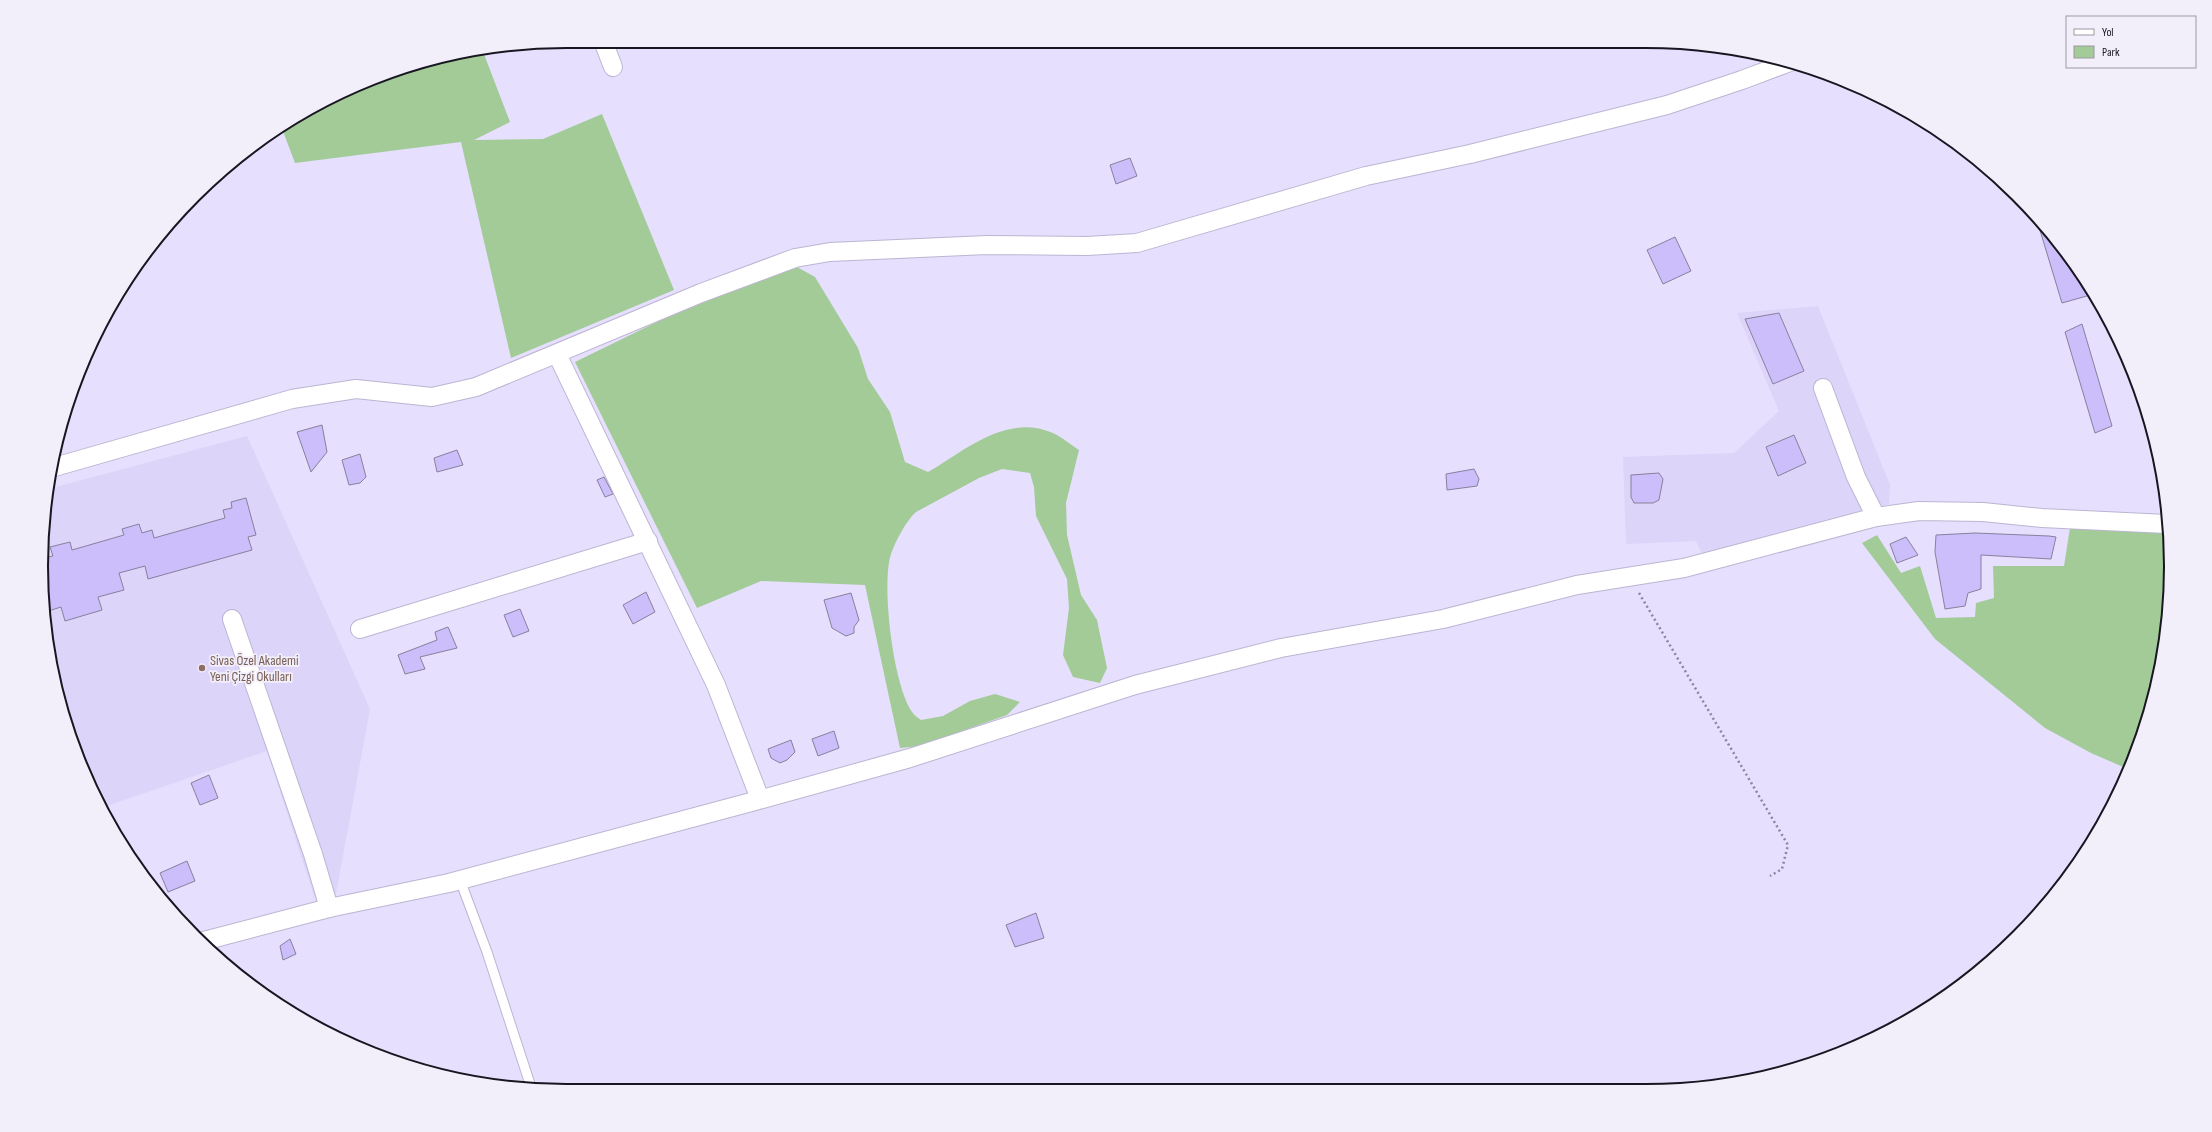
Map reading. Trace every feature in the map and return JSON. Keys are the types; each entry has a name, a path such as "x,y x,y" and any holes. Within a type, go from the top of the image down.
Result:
{"street":[{"path":"606,48 613,67"},
{"path":"58,466 292,399 356,389 432,397 476,387 701,293 795,258 838,252 987,245 1087,246 1137,243 1366,176 1484,150 1667,105 1780,66"},
{"path":"557,354 716,685 760,800"},
{"path":"1823,388 1856,477 1876,517"},
{"path":"208,940 329,908 460,880 760,800 910,758 1135,685 1281,648 1444,619 1577,585 1684,568 1876,517 1919,511 1934,511 2162,524"},
{"path":"360,629 648,542"},
{"path":"232,619 314,854 329,908"}],"lane":[{"path":"460,880 487,952 530,1083"}],"path":[{"path":"1630,577 1788,845 1782,869 1770,876"}],"shaded area":[{"path":"1818,306 1890,485 1889,504 1703,556 1696,541 1626,544 1623,457 1734,453 1779,411 1737,313"},
{"name":"Sivas Özel Akademi Yeni Çizgi Okulları","path":"247,436 370,709 336,894 315,899 267,751 107,806 87,764 75,733 58,667 52,634 48,566 49,532 54,487"}],"green space":[{"path":"484,55 510,122 474,140 543,139 602,114 674,290 511,358 461,142 295,163 283,132 307,117 337,101 399,75"},
{"path":"797,267 815,277 858,348 868,379 890,412 905,462 928,472 987,437 1003,431 1019,428 1036,428 1053,433 1079,450 1066,503 1067,535 1081,595 1097,620 1107,668 1100,683 1073,677 1063,655 1069,608 1067,579 1036,516 1034,487 1030,473 1002,469 979,478 916,512 898,537 891,554 888,568 888,610 894,658 905,699 913,713 921,720 943,716 970,701 995,694 1020,702 1007,715 920,746 900,748 865,585 761,581 697,608 575,362 663,319 785,269"},
{"path":"2070,528 2163,529 2164,566 2160,634 2154,667 2137,733 2124,767 2091,753 2045,728 1935,639 1862,543 1877,535 1901,573 1920,566 1936,618 1975,617 1976,603 1994,598 1993,566 2064,566"}],"building":[{"path":"1130,158 1137,176 1116,184 1110,165"},
{"path":"2040,230 2077,278 2088,296 2062,303"},
{"path":"1675,237 1691,271 1663,284 1647,250"},
{"path":"1779,313 1804,371 1773,384 1745,319"},
{"path":"2082,324 2112,426 2095,433 2065,332"},
{"path":"322,425 327,452 311,472 297,432"},
{"path":"1794,435 1806,463 1778,476 1766,447"},
{"path":"457,450 463,465 437,472 434,458"},
{"path":"360,454 366,477 360,483 349,485 342,460"},
{"path":"1474,469 1479,479 1477,486 1447,490 1446,474"},
{"path":"1659,473 1663,479 1659,500 1653,503 1634,503 1631,497 1631,475"},
{"path":"604,477 613,494 605,497 597,480"},
{"path":"246,498 256,535 248,537 252,550 148,579 145,566 119,573 124,590 98,597 102,610 65,621 61,607 50,610 48,557 53,556 50,547 70,542 72,550 124,535 122,529 139,524 142,533 152,530 154,538 225,518 223,510 232,508 231,502"},
{"path":"1975,533 2056,537 2051,559 1981,555 1981,589 1968,593 1965,606 1945,609 1935,552 1936,535"},
{"path":"1906,537 1918,555 1897,563 1890,544"},
{"path":"646,592 655,612 633,624 623,605"},
{"path":"851,593 859,620 854,627 854,633 846,636 832,628 824,600"},
{"path":"520,609 529,631 513,637 504,615"},
{"path":"448,627 457,648 420,657 425,669 405,674 398,655 437,640 435,632"},
{"path":"834,731 839,748 818,756 812,739"},
{"path":"791,740 795,752 787,760 780,763 771,758 768,749"},
{"path":"209,775 218,798 200,805 191,783"},
{"path":"187,861 195,881 168,892 160,873"},
{"path":"1036,913 1044,938 1015,947 1006,925"},
{"path":"290,939 296,954 283,960 280,946"}],"place":[{"name":"Sivas Özel Akademi Yeni Çizgi Okulları","path":"202,668"}]}
